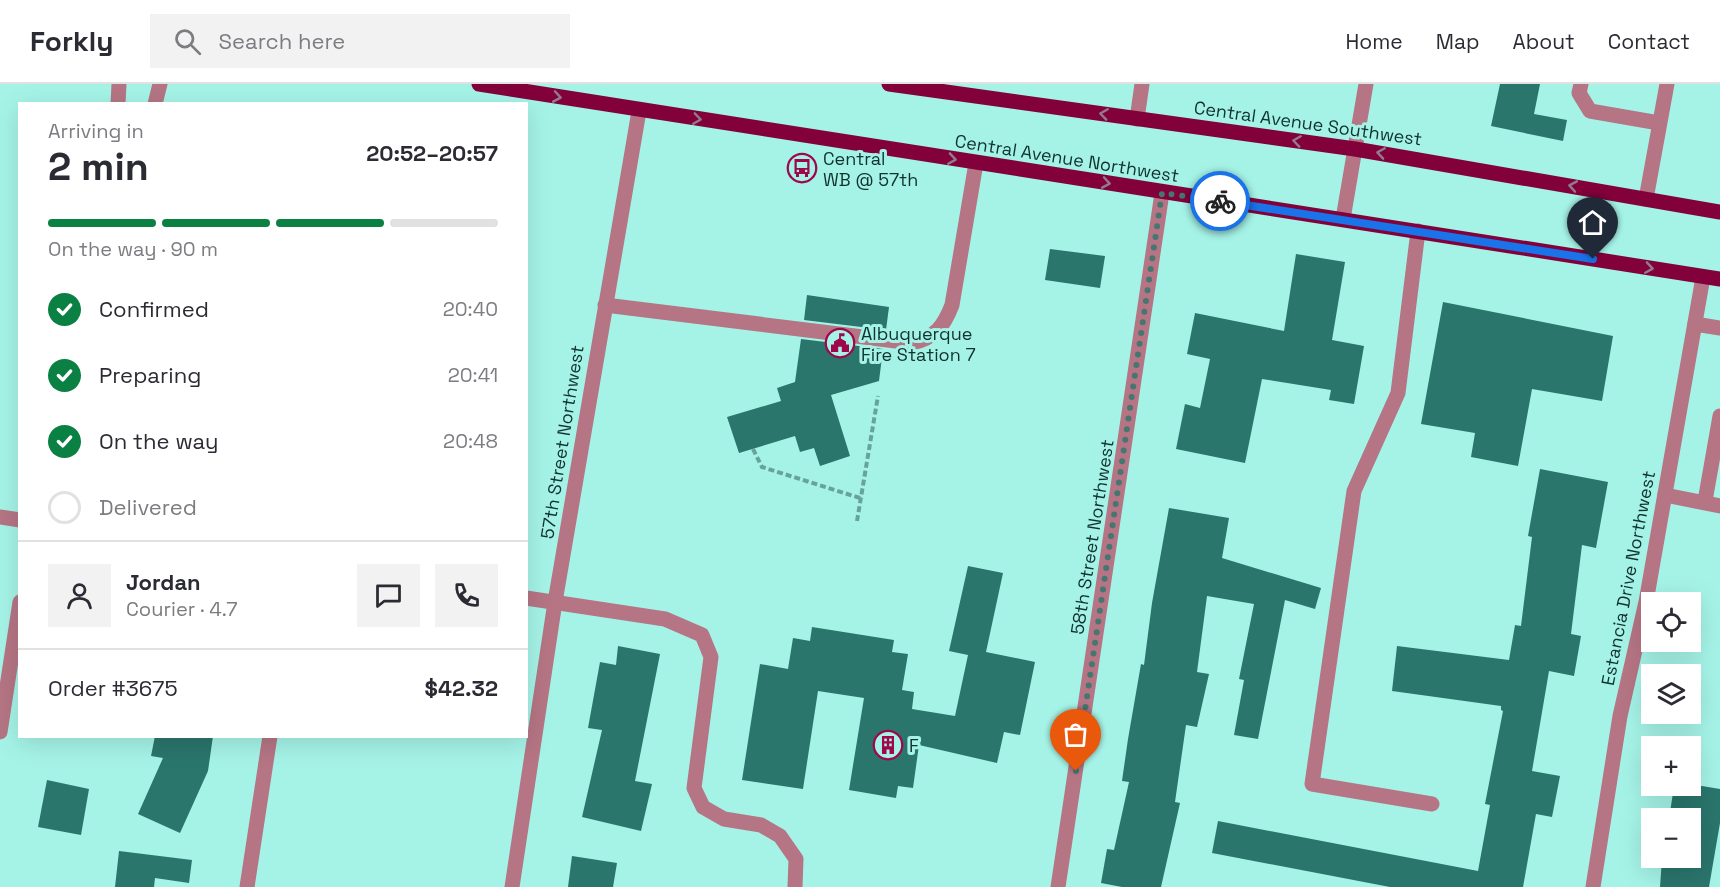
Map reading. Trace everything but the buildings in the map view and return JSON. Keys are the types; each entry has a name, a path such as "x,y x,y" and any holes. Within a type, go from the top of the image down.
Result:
{"main road":[{"name":"Central Avenue Northwest","path":"478,84 1720,279"},
{"name":"Central Avenue Southwest","path":"889,84 1355,148 1720,212"}],"street":[{"path":"118,102 119,84"},
{"path":"156,102 160,84"},
{"path":"1137,119 1142,84"},
{"path":"1343,219 1366,84"},
{"path":"1581,84 1579,93 1590,111 1659,123"},
{"path":"1646,199 1666,84"},
{"name":"57th Street Northwest","path":"512,887 555,602 639,111"},
{"path":"605,305 901,342 925,340 942,327 952,305 976,163"},
{"name":"58th Street Northwest","path":"1058,887 1162,193"},
{"path":"1418,231 1398,393 1354,490 1312,784 1432,804"},
{"name":"Estancia Drive Northwest","path":"1593,887 1620,716 1646,602 1703,277"},
{"path":"1695,324 1720,328"},
{"path":"1665,495 1713,504 1720,416"},
{"path":"0,517 18,520"},
{"path":"528,598 665,619 702,635 711,657 694,788 703,807 724,819 761,825 780,836 796,859 795,887"},
{"path":"0,732 18,615"},
{"path":"247,887 270,738"}],"path":[{"path":"857,521 878,396"},
{"path":"753,449 762,467 860,498"}],"way so far":[{"path":"1076,771 1162,193 1220,201"}],"place":[{"name":"Central WB @ 57th","path":"802,168"},
{"name":"Albuquerque Fire Station 7","path":"840,343"},
{"name":"F","path":"888,745"}],"route":[{"path":"1220,201 1593,259"}]}
